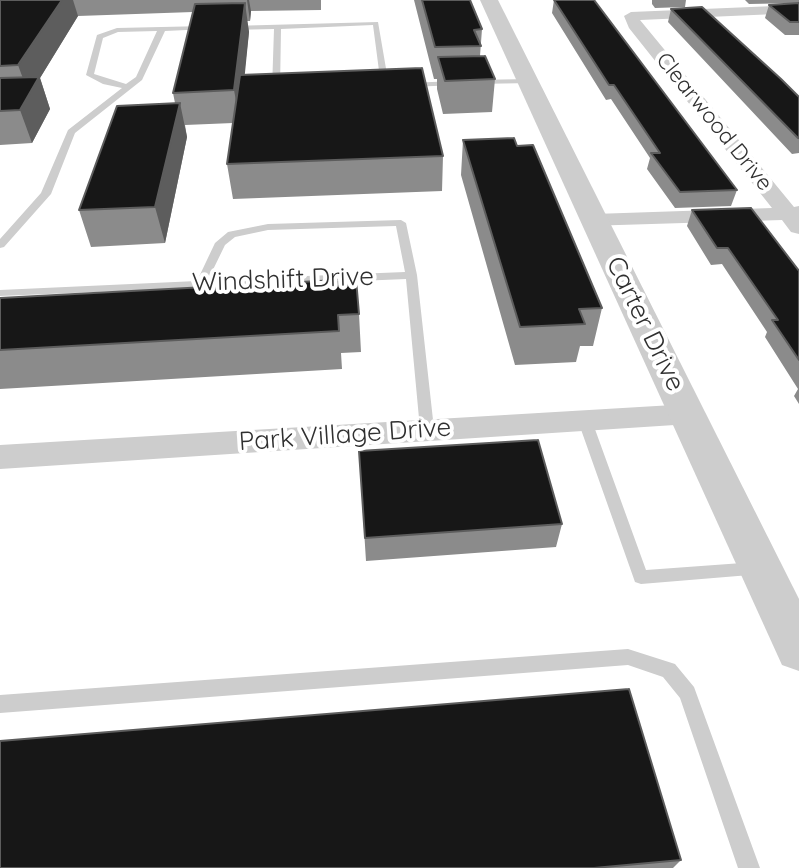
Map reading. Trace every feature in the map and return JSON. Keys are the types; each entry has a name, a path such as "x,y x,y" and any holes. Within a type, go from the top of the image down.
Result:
{"street":[{"name":"Carter Drive","path":"489,0 690,414 799,649"},
{"name":"Clearwood Drive","path":"795,218 634,25 631,16 799,9"},
{"path":"594,221 795,218"},
{"name":"Park Village Drive","path":"0,457 690,414"}],"lane":[{"path":"129,87 90,75 100,37 117,30 376,23 385,86"},
{"path":"278,27 274,89 290,89"},
{"path":"0,245 46,194 71,132 139,78 162,29"},
{"path":"369,86 528,81"},
{"path":"201,284 220,243 232,234 268,227 401,223 411,275"},
{"name":"Windshift Drive","path":"0,293 411,275 427,429"},
{"path":"585,421 641,577 761,569"},
{"path":"0,704 628,657 669,670 687,693 749,868"}],"building":[{"path":"0,0 62,0 18,65 0,66"},
{"path":"422,0 470,0 482,29 474,30 481,46 435,47"},
{"path":"554,0 594,0 737,190 680,192 651,153 660,153 614,85 609,85"},
{"path":"245,3 234,90 173,93 195,4"},
{"path":"799,3 799,22 790,22 769,5"},
{"path":"702,7 799,97 799,138 671,9"},
{"path":"485,56 495,79 445,81 438,57"},
{"path":"422,68 443,156 227,164 240,75"},
{"path":"39,77 20,110 0,111 0,78"},
{"path":"180,103 155,207 79,210 117,106"},
{"path":"514,138 517,146 533,145 602,308 579,309 585,324 520,327 463,140"},
{"path":"751,208 799,271 799,360 772,320 778,320 728,248 717,248 692,210"},
{"path":"356,279 359,314 338,315 339,331 0,350 0,298"},
{"path":"538,440 562,524 365,538 359,451"},
{"path":"629,689 681,860 594,868 0,868 0,741"}]}
